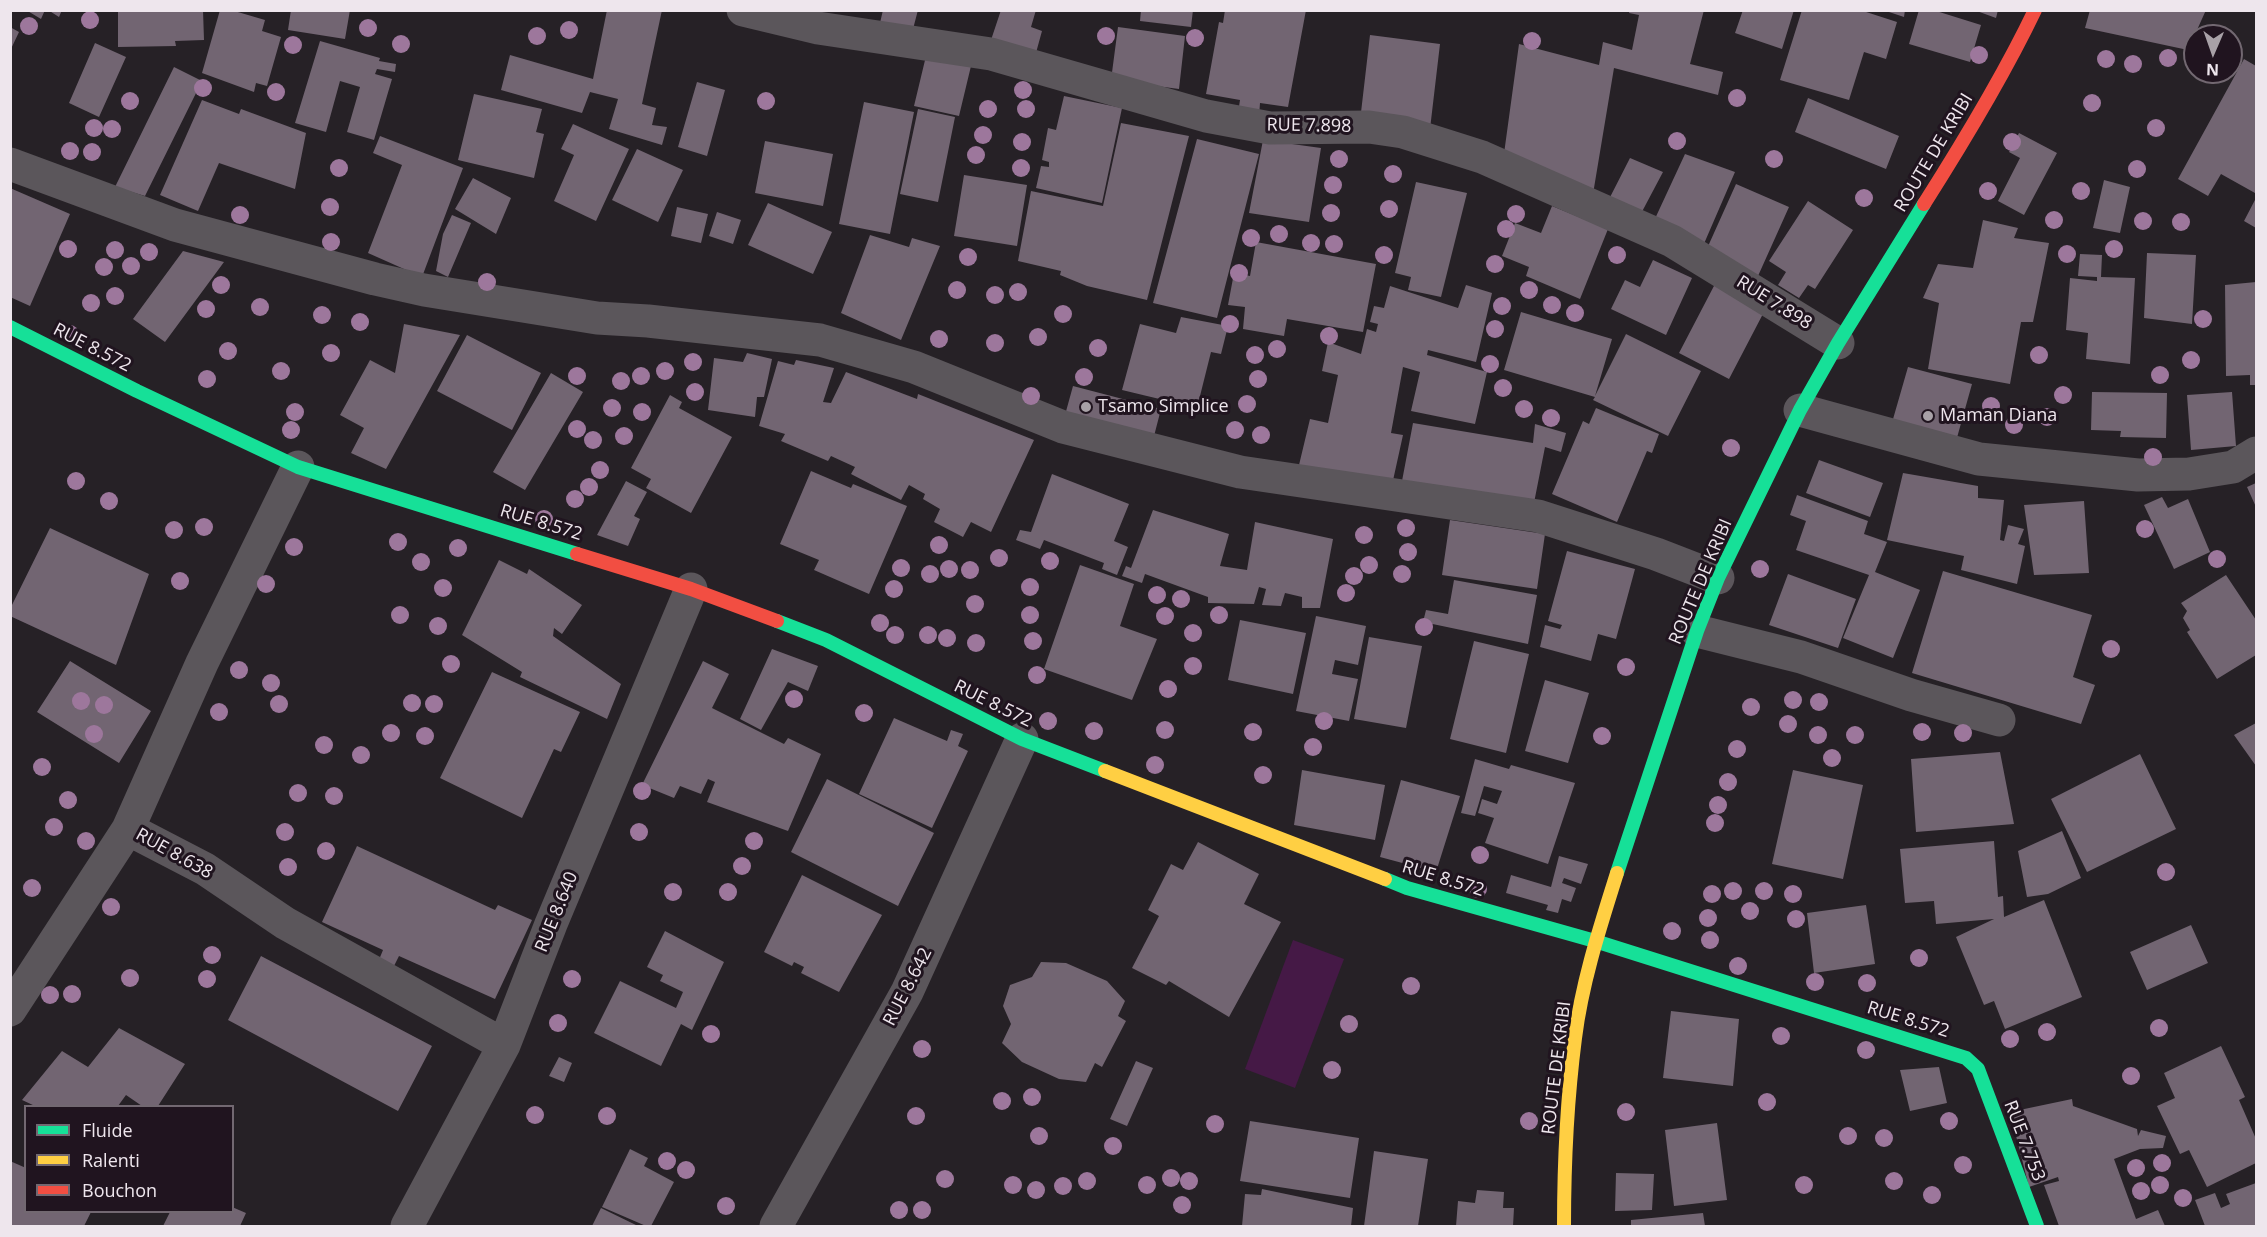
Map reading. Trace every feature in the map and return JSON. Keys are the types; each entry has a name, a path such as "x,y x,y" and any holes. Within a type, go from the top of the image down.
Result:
{"street":[{"name":"RUE 7.898","path":"743,10 818,28 991,54 1206,116 1270,128 1369,127 1403,132 1482,157 1672,241 1838,343"},
{"name":"ROUTE DE KRIBI","path":"1564,1227 1564,1161 1575,1036 1595,941 1697,631 1718,578 1800,410 1838,343 1970,132 2036,10"},
{"path":"10,164 175,225 375,279 424,290 597,318 648,321 820,340 914,367 1063,427 1240,472 1538,516 1656,554 1718,578"},
{"name":"RUE 8.572","path":"10,327 298,467 691,589 826,640 1022,739 1407,888 1595,941 1954,1053 1966,1058 1978,1069"},
{"path":"1800,410 1979,459 2138,475 2189,474 2233,467 2256,453"},
{"name":"RUE 8.638","path":"298,467 202,663 128,829 205,870 285,923 504,1045"},
{"name":"RUE 8.640","path":"407,1227 504,1045 551,924 691,589"},
{"path":"1697,631 1801,657 1911,695 2000,720"},
{"name":"RUE 8.642","path":"778,1226 907,992 1022,739"},
{"path":"10,1010 128,829"},
{"name":"RUE 7.753","path":"1978,1069 2037,1227"}],"shaded area":[{"path":"1293,940 1344,959 1295,1088 1245,1069"}],"building":[{"path":"26,10 45,10 41,19"},
{"path":"48,10 62,10 59,17"},
{"path":"118,10 203,10 204,40 175,41 176,46 118,47"},
{"path":"220,10 231,10 265,20 262,31 281,37 267,86 256,83 254,92 202,73"},
{"path":"291,10 350,10 345,39 288,30"},
{"path":"607,10 662,10 642,104 656,108 652,125 667,127 662,145 609,129 618,99 590,92 582,113 501,90 510,55 593,79"},
{"path":"883,10 918,10 913,29 880,23"},
{"path":"1001,10 1036,10 1031,27 1042,31 1034,60 989,46"},
{"path":"1141,10 1193,10 1191,27 1140,21"},
{"path":"1225,10 1306,10 1288,107 1260,103 1259,117 1238,113 1240,100 1206,94 1219,22 1223,23"},
{"path":"1630,10 1704,10 1690,64 1723,72 1718,95 1614,68 1591,206 1503,161 1519,44 1599,65 1603,42 1632,50 1639,15 1629,13"},
{"path":"1743,10 1794,10 1782,49 1735,33"},
{"path":"1802,10 1860,10 1897,22 1886,59 1864,52 1849,100 1780,80"},
{"path":"1883,10 1905,10 1904,17"},
{"path":"1919,10 1933,10 1981,25 1970,62 1909,44"},
{"path":"1974,10 1998,10 1996,18"},
{"path":"2090,10 2206,10 2200,24 2183,24 2183,49 2085,28"},
{"path":"10,27 19,32 10,51"},
{"path":"1118,27 1185,36 1179,89 1111,80"},
{"path":"1370,35 1440,44 1430,129 1360,121"},
{"path":"320,41 380,58 379,61 396,64 395,72 377,69 375,74 392,79 374,140 347,132 360,87 340,81 326,132 295,123"},
{"path":"95,43 126,57 99,117 69,103"},
{"path":"926,56 971,66 959,116 914,106"},
{"path":"2244,59 2256,66 2255,193 2221,174 2208,196 2178,179 2230,84 2243,84"},
{"path":"174,67 202,81 145,196 115,187"},
{"path":"697,82 725,90 707,156 678,147"},
{"path":"474,94 542,109 536,132 544,134 534,178 458,160"},
{"path":"1064,96 1122,108 1102,203 1036,188 1041,166 1049,167 1049,162 1042,160 1048,128 1056,130"},
{"path":"1808,98 1899,136 1886,169 1795,132"},
{"path":"202,100 239,114 241,109 306,133 295,189 219,163 198,211 160,195"},
{"path":"864,102 914,112 890,234 839,224"},
{"path":"918,109 955,117 938,202 900,194"},
{"path":"1121,123 1189,136 1147,300 1087,286 1060,275 1061,271 1018,261 1031,191 1103,206"},
{"path":"573,124 629,149 596,221 554,201 574,155 561,149"},
{"path":"2019,133 2057,153 2024,215 1998,201 2020,158 2009,152"},
{"path":"380,136 463,168 422,277 368,253 402,165 373,153"},
{"path":"1197,139 1259,154 1217,318 1153,303"},
{"path":"1263,140 1321,148 1309,222 1249,213"},
{"path":"765,141 833,154 823,206 755,193"},
{"path":"637,149 683,170 658,222 612,200"},
{"path":"1685,154 1735,172 1703,246 1653,223"},
{"path":"1630,158 1663,172 1636,223 1605,207"},
{"path":"964,175 1027,185 1017,246 954,236"},
{"path":"473,178 511,198 496,234 455,209"},
{"path":"2104,180 2130,187 2120,233 2093,228"},
{"path":"1416,182 1467,193 1441,297 1408,290 1411,277 1395,273"},
{"path":"1736,184 1789,207 1758,276 1705,253"},
{"path":"10,188 70,214 30,306 10,297"},
{"path":"2256,198 2256,228 2244,221"},
{"path":"1808,201 1853,230 1815,289 1808,285 1799,298 1778,285 1786,272 1769,261"},
{"path":"768,203 832,232 813,274 748,245"},
{"path":"1552,206 1608,229 1580,299 1526,276 1529,267 1502,256 1515,223 1541,233"},
{"path":"677,207 708,214 701,243 671,236"},
{"path":"717,212 741,220 733,244 709,236"},
{"path":"452,215 471,223 448,277 436,271 443,234"},
{"path":"1983,220 2018,228 2014,238 2049,243 2033,322 2021,322 2010,384 1928,369 1939,303 1923,298 1938,264 1973,268"},
{"path":"870,235 909,247 912,238 940,246 901,340 841,313"},
{"path":"1256,242 1376,264 1363,332 1287,319 1284,336 1243,329 1245,307 1228,305 1234,273 1250,276"},
{"path":"183,251 224,262 165,342 133,319"},
{"path":"2147,253 2196,255 2192,324 2144,318"},
{"path":"2080,254 2102,255 2101,277 2135,278 2130,364 2086,359 2088,333 2066,330 2070,278 2097,281 2097,277 2078,276"},
{"path":"1653,260 1692,278 1666,335 1611,309 1625,280 1640,287"},
{"path":"2256,282 2256,385 2250,385 2250,375 2226,376 2225,285"},
{"path":"1715,284 1765,310 1729,379 1679,353"},
{"path":"1466,285 1492,293 1476,362 1428,350 1427,355 1487,372 1475,424 1411,411 1420,372 1403,367 1391,433 1403,435 1392,485 1299,465 1310,419 1328,423 1338,375 1322,371 1328,342 1361,354 1367,329 1376,332 1378,324 1370,322 1374,306 1384,308 1390,286 1458,308"},
{"path":"1521,312 1612,339 1595,396 1626,334 1701,371 1668,436 1593,400 1595,397 1504,370"},
{"path":"1181,317 1228,326 1221,354 1211,352 1197,408 1122,390 1140,324 1176,333"},
{"path":"404,324 460,335 386,469 351,453 364,428 340,415 370,360 395,373"},
{"path":"467,335 541,373 512,430 437,391"},
{"path":"747,353 772,359 764,397 757,397 755,417 708,410 714,358 743,362"},
{"path":"796,360 834,368 823,402 831,403 846,372 917,399 918,394 1034,440 991,532 971,522 963,537 934,522 940,509 923,499 925,494 909,485 901,500 851,474 855,467 831,456 828,461 781,441 785,434 759,426 778,361 794,365"},
{"name":"Maman Diana","path":"1908,367 1972,384 1953,452 1889,433"},
{"path":"551,373 583,392 525,490 493,472"},
{"path":"1073,386 1161,409 1153,440 1065,415"},
{"path":"2092,392 2167,393 2166,438 2120,437 2121,431 2091,430"},
{"path":"2232,392 2236,446 2191,450 2187,395"},
{"path":"670,395 682,402 679,408 732,437 691,513 646,488 651,479 631,468"},
{"path":"1596,408 1659,434 1652,453 1647,451 1617,522 1552,494 1583,421 1589,424"},
{"path":"1413,423 1533,443 1535,424 1566,433 1561,452 1545,447 1533,508 1402,481"},
{"path":"1819,460 1883,483 1870,517 1806,493"},
{"path":"811,471 851,488 853,484 907,506 869,594 814,570 819,560 780,544"},
{"path":"1903,473 1978,486 1978,498 2004,500 2000,540 2004,541 2008,525 2024,529 2018,544 2025,546 2017,584 1961,570 1964,556 1887,540"},
{"path":"1052,474 1129,504 1114,541 1128,547 1117,575 1102,569 1104,563 1044,540 1040,549 1016,540 1020,530 1031,532"},
{"path":"626,481 647,492 634,516 640,519 628,546 597,535"},
{"path":"2256,483 2256,507 2247,487"},
{"path":"1797,495 1868,521 1864,534 1887,542 1875,572 1920,590 1893,658 1843,638 1869,575 1796,550 1806,521 1790,515"},
{"path":"2162,497 2168,508 2188,499 2210,552 2174,569 2144,505"},
{"path":"2084,501 2089,573 2034,575 2024,505"},
{"path":"1153,510 1229,534 1220,566 1247,570 1255,522 1333,539 1320,608 1302,608 1302,597 1285,593 1281,606 1262,605 1266,589 1259,587 1254,604 1208,603 1208,597 1145,574 1142,583 1122,576 1126,566 1131,568"},
{"path":"1450,520 1545,534 1537,589 1442,575"},
{"path":"50,528 149,574 116,665 10,616 10,609"},
{"path":"1567,551 1635,569 1616,639 1598,634 1591,661 1540,647 1545,625 1560,629 1562,625 1548,621"},
{"path":"499,560 527,574 529,569 582,605 562,634 554,628 553,636 621,684 607,719 520,677 522,672 462,635"},
{"path":"1080,565 1134,584 1120,626 1157,639 1132,700 1044,669"},
{"path":"1943,571 2092,615 2073,677 2095,685 2081,724 1912,673"},
{"path":"1788,574 1856,599 1838,648 1769,625"},
{"path":"2226,575 2256,620 2256,655 2217,679 2187,632 2190,630 2183,618 2187,611 2181,603"},
{"path":"1454,580 1537,595 1528,644 1423,622 1426,610 1448,614"},
{"path":"1316,616 1366,626 1358,665 1335,660 1332,674 1358,679 1349,721 1296,711"},
{"path":"1240,620 1306,633 1293,694 1228,680"},
{"path":"1369,637 1422,646 1406,728 1354,719"},
{"path":"1474,641 1529,654 1506,753 1450,739"},
{"path":"772,649 818,666 808,691 788,682 761,730 740,719"},
{"path":"70,661 151,711 119,763 37,712"},
{"path":"703,661 729,674 712,708 784,744 788,738 821,754 788,831 707,802 715,782 708,779 701,794 680,786 674,798 642,785"},
{"path":"492,672 580,712 561,752 554,749 522,818 440,778"},
{"path":"1545,680 1589,693 1568,763 1525,751"},
{"path":"894,718 947,741 951,730 963,734 958,746 968,751 932,828 859,794"},
{"path":"2256,723 2256,766 2234,735"},
{"path":"2000,752 2014,824 1916,832 1911,759"},
{"path":"2140,754 2176,829 2087,872 2051,799"},
{"path":"1475,759 1509,769 1511,765 1575,783 1548,864 1485,843 1494,818 1478,813 1482,799 1497,804 1502,791 1484,786 1475,816 1461,813"},
{"path":"1302,770 1385,785 1375,840 1294,825"},
{"path":"1793,770 1863,785 1843,879 1772,864"},
{"path":"827,779 934,833 898,906 791,852"},
{"path":"1401,780 1460,796 1436,872 1380,857"},
{"path":"2062,831 2081,878 2048,894 2027,897 2018,851"},
{"path":"1994,841 1998,897 2003,896 2004,917 2044,900 2082,997 2005,1029 1994,1001 1984,1005 1956,937 1994,919 1936,924 1934,901 1905,903 1900,849"},
{"path":"1198,842 1259,874 1244,904 1281,922 1229,1017 1169,981 1166,985 1132,968 1159,916 1148,910 1171,864 1183,870"},
{"path":"357,846 495,910 498,905 532,920 495,999 399,956 390,974 376,967 383,950 322,922"},
{"path":"1559,856 1588,864 1581,884 1564,878 1562,883 1576,888 1571,902 1562,899 1558,913 1546,910 1548,905 1506,893 1511,875 1551,887"},
{"path":"802,875 882,915 839,992 801,973 804,967 794,962 792,966 764,952"},
{"path":"1866,905 1875,964 1814,973 1807,913"},
{"path":"2191,925 2208,963 2147,990 2130,952"},
{"path":"665,931 724,962 692,1030 681,1024 661,1066 594,1033 620,981 676,1008 683,992 660,981 663,975 647,967"},
{"path":"261,956 432,1046 398,1111 228,1020"},
{"path":"1041,962 1066,963 1107,981 1125,1001 1118,1016 1126,1021 1102,1067 1095,1063 1086,1082 1059,1079 1022,1062 1002,1043 1011,1024 1003,1006 1010,985 1032,977"},
{"path":"1671,1011 1739,1019 1733,1086 1663,1078"},
{"path":"119,1028 185,1064 159,1105 141,1105 126,1095 119,1105 33,1105 22,1100 62,1051 88,1067"},
{"path":"2221,1046 2245,1097 2239,1100 2256,1139 2256,1163 2207,1187 2189,1150 2180,1154 2157,1106 2175,1098 2164,1073"},
{"path":"559,1057 572,1063 564,1082 549,1076"},
{"path":"1136,1061 1153,1068 1127,1126 1110,1119"},
{"path":"1939,1067 1947,1103 1910,1111 1900,1070"},
{"path":"2072,1099 2073,1106 2137,1129 2138,1136 2141,1130 2166,1136 2163,1148 2140,1149 2114,1159 2136,1219 2158,1210 2165,1226 2059,1226 2044,1185 2059,1181 2058,1177 2029,1187 2010,1112"},
{"path":"1250,1121 1359,1138 1350,1198 1240,1181"},
{"path":"1717,1123 1727,1200 1674,1206 1665,1130"},
{"path":"630,1149 648,1158 644,1166 674,1182 651,1226 646,1226 602,1207"},
{"path":"1374,1151 1428,1159 1418,1226 1364,1226"},
{"path":"10,1161 24,1167 24,1213 90,1213 84,1226 10,1225"},
{"path":"1616,1173 1654,1174 1652,1210 1615,1211"},
{"path":"2256,1183 2256,1226 2205,1226 2195,1200 2215,1193 2221,1208 2230,1204 2226,1194"},
{"path":"1262,1189 1353,1208 1351,1226 1242,1226 1245,1194 1261,1195"},
{"path":"1477,1190 1504,1192 1503,1208 1514,1208 1513,1226 1456,1226 1458,1201 1475,1203"},
{"path":"234,1208 246,1213 240,1226 163,1226 170,1213 234,1213"},
{"path":"601,1208 638,1226 592,1226"},
{"path":"1703,1213 1705,1226 1631,1226 1631,1220"}],"traffic: fast":[{"path":"1617,873 1697,631 1718,578 1800,410 1838,343 1924,204"},
{"path":"10,327 137,391 298,467 577,554"},
{"path":"777,621 826,640 1022,739 1105,771"},
{"path":"1385,879 1407,888 1595,941 1966,1058 1978,1069 2037,1226"}],"traffic: slow":[{"path":"1105,771 1385,879"},
{"path":"1564,1226 1568,1108 1578,1017 1592,955 1617,873"}],"traffic: jam":[{"path":"1924,204 2010,60 2035,10"},
{"path":"577,554 691,589 777,621"}],"place":[{"name":"Tsamo Simplice","path":"1086,407"},
{"name":"Maman Diana","path":"1928,416"}]}
